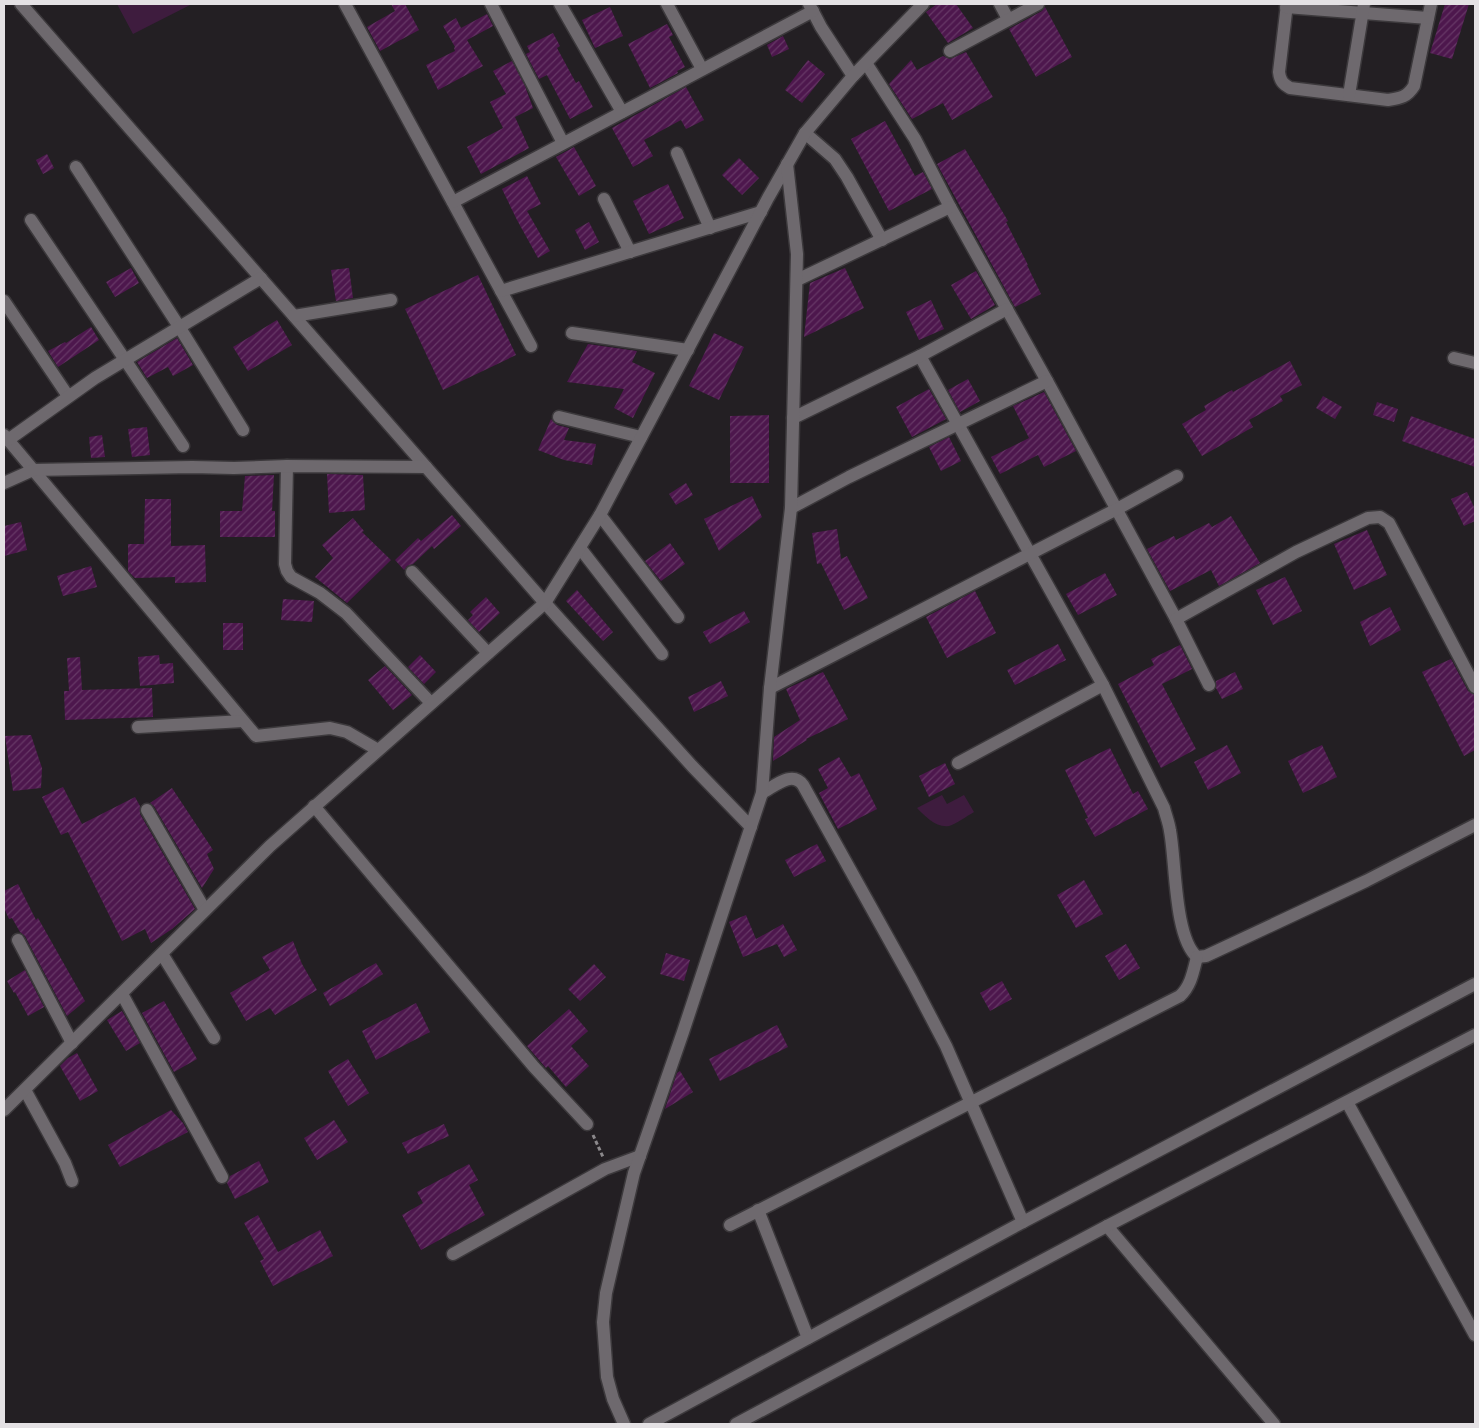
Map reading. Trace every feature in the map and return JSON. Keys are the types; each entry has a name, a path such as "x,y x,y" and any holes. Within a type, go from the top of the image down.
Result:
{"street":[{"path":"21,4 545,603 692,766 751,827"},
{"path":"345,4 531,346"},
{"path":"491,4 563,143"},
{"path":"560,4 622,112"},
{"path":"667,4 702,70"},
{"path":"6,1104 25,1090 270,846 545,603 600,515 805,133 854,76 923,4"},
{"path":"1000,4 1008,19"},
{"path":"950,51 1038,4"},
{"path":"1428,18 1363,8 1287,5 1278,72 1280,79 1290,88 1388,100 1410,94 1414,86 1428,18 1430,4"},
{"path":"453,202 702,70 811,7 854,76"},
{"path":"1349,95 1363,8"},
{"path":"866,63 915,139 950,207 1117,509 1209,685"},
{"path":"805,133 834,159 847,176 882,240"},
{"path":"677,153 710,228"},
{"path":"624,1424 613,1399 607,1377 603,1322 606,1293 634,1173 684,1032 762,793 770,688 792,508 797,254 788,164"},
{"path":"76,167 243,430"},
{"path":"604,200 630,252"},
{"path":"796,280 950,207"},
{"path":"501,291 761,212"},
{"path":"30,220 183,446"},
{"path":"261,278 124,360 6,438 256,736 330,728 347,732 378,750"},
{"path":"294,316 391,300"},
{"path":"4,301 68,396"},
{"path":"794,418 920,356 1007,309"},
{"path":"572,333 688,350"},
{"path":"920,356 1103,685 1164,808 1170,830 1182,930 1191,952 1197,957 1206,956 1366,882 1475,825"},
{"path":"1454,358 1475,363"},
{"path":"792,508 958,423 1047,381"},
{"path":"559,417 642,437"},
{"path":"4,482 33,470 287,466 426,467"},
{"path":"287,466 285,564 287,571 291,577 320,593 346,613 431,703"},
{"path":"770,688 1117,509 1177,476"},
{"path":"600,515 678,617"},
{"path":"1176,619 1296,552 1368,518 1380,517 1389,523 1475,686"},
{"path":"580,548 662,654"},
{"path":"412,572 488,653"},
{"path":"958,762 1103,685"},
{"path":"138,727 243,721"},
{"path":"762,793 789,778 798,779 802,785 912,981 946,1046 1023,1222"},
{"path":"314,806 528,1060 587,1124"},
{"path":"147,810 205,910"},
{"path":"18,940 72,1043"},
{"path":"162,954 214,1038"},
{"path":"730,1225 1180,996 1190,984 1197,957"},
{"path":"648,1424 1023,1222 1475,984"},
{"path":"122,994 222,1177"},
{"path":"736,1424 1107,1226 1475,1035"},
{"path":"25,1090 65,1163 72,1181"},
{"path":"1347,1102 1475,1335"},
{"path":"453,1254 608,1168 640,1156"},
{"path":"758,1210 808,1338"},
{"path":"1107,1226 1274,1424"}],"path":[{"path":"587,1124 608,1168"}],"shaded area":[{"path":"117,4 192,4 133,34"},
{"path":"942,795 947,804 964,795 974,812 955,824 944,826 931,821 917,808"}],"building":[{"path":"391,4 405,4 419,30 380,51 367,27 395,11"},
{"path":"937,4 956,4 973,28 948,43 926,12"},
{"path":"1445,4 1469,4 1452,59 1430,53"},
{"path":"610,7 623,36 595,48 582,20"},
{"path":"1045,7 1072,57 1036,77 1009,29 1042,11"},
{"path":"487,14 493,26 467,40 483,66 438,90 426,65 455,51 455,47 443,26 456,18 461,28"},
{"path":"667,24 673,35 669,37 685,67 677,71 678,73 650,88 628,44"},
{"path":"553,33 560,46 557,48 576,83 579,81 593,107 570,119 547,75 539,79 526,54 530,52 527,46"},
{"path":"783,36 789,49 772,57 767,45"},
{"path":"966,52 993,97 952,120 943,103 912,119 889,84 911,60 917,70 943,56 950,59"},
{"path":"808,60 825,74 802,103 785,90"},
{"path":"512,61 525,86 533,108 515,117 529,148 481,174 467,147 503,128 490,102 506,94 493,71"},
{"path":"686,87 704,120 686,129 681,120 644,140 653,156 633,167 612,128"},
{"path":"885,121 915,176 923,172 932,189 889,211 851,139"},
{"path":"574,147 596,186 579,196 556,157"},
{"path":"965,149 1008,221 1006,222 1041,294 1015,307 937,164"},
{"path":"47,154 54,168 43,174 36,160"},
{"path":"739,158 759,178 742,195 722,175"},
{"path":"527,176 541,204 527,211 550,251 538,258 502,189"},
{"path":"668,184 684,218 649,234 633,201"},
{"path":"589,222 599,242 585,250 575,230"},
{"path":"131,268 139,283 115,297 106,282"},
{"path":"349,268 353,298 336,301 331,270"},
{"path":"845,268 864,308 804,337 810,283"},
{"path":"976,271 995,305 971,319 951,285"},
{"path":"478,275 516,355 443,390 405,309"},
{"path":"931,300 944,329 919,340 906,312"},
{"path":"277,320 292,345 248,371 233,347"},
{"path":"91,327 99,340 58,367 48,351 66,343"},
{"path":"714,333 744,347 719,400 689,386"},
{"path":"177,338 193,365 173,376 168,367 147,378 137,362"},
{"path":"588,344 637,351 632,362 655,373 633,418 614,408 624,389 567,382"},
{"path":"1290,361 1302,385 1280,396 1283,401 1249,420 1253,427 1202,456 1182,424 1206,410 1204,406"},
{"path":"968,379 980,401 960,412 948,390"},
{"path":"929,389 946,419 912,437 896,407"},
{"path":"1044,392 1076,451 1044,467 1038,455 1000,474 991,457 1029,438 1013,406"},
{"path":"1323,396 1342,407 1335,419 1316,408"},
{"path":"1377,402 1398,409 1394,422 1373,415"},
{"path":"769,415 769,483 730,483 730,416"},
{"path":"1411,416 1475,439 1475,467 1402,441"},
{"path":"551,419 557,425 569,428 564,440 596,444 592,465 564,460 538,450"},
{"path":"147,427 150,455 132,457 128,429"},
{"path":"102,435 105,457 91,458 89,437"},
{"path":"949,437 961,461 941,471 929,447"},
{"path":"327,474 363,475 365,510 329,513"},
{"path":"274,475 272,511 275,511 275,537 220,537 220,511 242,511 245,476"},
{"path":"686,483 693,495 676,505 669,494"},
{"path":"1467,492 1475,509 1475,521 1464,526 1451,499"},
{"path":"752,496 762,517 719,551 704,519"},
{"path":"145,499 171,499 171,546 205,545 206,582 175,583 175,577 135,578 128,571 128,544 144,544"},
{"path":"452,515 461,526 434,549 432,546 404,570 395,560 418,538 421,541"},
{"path":"1231,516 1260,563 1219,586 1211,570 1170,591 1147,549 1174,536 1176,540 1209,523 1212,527"},
{"path":"353,518 364,531 362,532 391,560 347,603 315,577 333,558 322,545"},
{"path":"21,522 27,550 4,556 4,526"},
{"path":"837,529 841,559 847,556 868,598 844,610 821,563 817,564 812,533"},
{"path":"1367,530 1387,575 1354,590 1334,544"},
{"path":"670,543 685,564 661,581 645,561"},
{"path":"91,566 97,587 63,596 57,576"},
{"path":"1105,573 1117,595 1078,615 1066,594"},
{"path":"1285,577 1302,611 1273,625 1256,590"},
{"path":"577,590 613,632 603,641 566,601"},
{"path":"975,591 996,633 947,658 926,617"},
{"path":"486,597 500,613 479,632 468,620 473,615 470,612"},
{"path":"283,599 314,601 312,622 281,620"},
{"path":"1390,607 1401,630 1370,646 1360,622"},
{"path":"744,611 750,622 710,644 703,632"},
{"path":"223,623 243,623 243,650 223,650"},
{"path":"1058,644 1066,660 1015,685 1007,670"},
{"path":"1180,645 1192,669 1162,684 1196,749 1161,768 1118,684 1154,665 1151,659"},
{"path":"159,655 160,664 173,663 174,683 140,686 138,657"},
{"path":"420,655 436,672 424,684 408,667"},
{"path":"80,657 82,690 152,688 153,717 65,720 64,691 69,691 67,658"},
{"path":"1451,659 1468,691 1475,695 1475,750 1464,756 1422,672"},
{"path":"385,666 412,695 393,710 368,680"},
{"path":"823,672 848,719 806,739 773,761 774,737 800,720 786,689"},
{"path":"1235,672 1243,689 1222,699 1216,688 1216,681"},
{"path":"721,681 728,696 694,712 688,697"},
{"path":"31,735 42,768 41,788 13,791 5,736"},
{"path":"1227,745 1241,773 1208,790 1194,762"},
{"path":"1322,745 1337,777 1303,793 1288,761"},
{"path":"1110,748 1133,794 1138,791 1148,809 1095,837 1085,819 1088,818 1065,770"},
{"path":"839,757 851,777 859,773 877,809 838,829 819,793 828,788 818,769"},
{"path":"945,763 955,784 929,797 919,776"},
{"path":"63,787 82,824 135,797 140,806 140,814 195,909 172,929 151,943 145,929 122,941 68,832 61,835 42,797"},
{"path":"172,788 213,850 207,854 214,869 202,888 154,806 150,803"},
{"path":"817,844 826,861 794,877 785,860"},
{"path":"1084,880 1103,914 1076,928 1057,895"},
{"path":"18,884 36,920 38,918 85,1001 67,1016 25,936 20,932 12,918 9,919 4,908 4,891"},
{"path":"746,915 756,939 783,924 797,950 784,957 777,944 743,957 729,922"},
{"path":"293,941 302,964 317,990 275,1015 270,1008 246,1021 230,993 270,970 262,957"},
{"path":"1126,944 1140,968 1119,980 1105,956"},
{"path":"666,953 690,960 684,981 660,974"},
{"path":"376,963 383,974 330,1006 323,993"},
{"path":"594,964 606,977 580,1001 568,989"},
{"path":"25,970 44,1007 28,1016 7,981"},
{"path":"1002,981 1012,999 990,1011 980,993"},
{"path":"164,1001 197,1059 174,1072 142,1013"},
{"path":"416,1003 430,1032 376,1060 362,1031"},
{"path":"569,1009 588,1031 571,1046 589,1066 566,1087 527,1046"},
{"path":"122,1011 140,1043 126,1051 107,1020"},
{"path":"777,1025 788,1047 720,1081 709,1059"},
{"path":"77,1053 98,1091 80,1101 60,1066"},
{"path":"348,1059 369,1093 348,1106 328,1071"},
{"path":"680,1071 693,1092 665,1109 677,1073"},
{"path":"171,1110 183,1123 188,1132 120,1167 108,1145"},
{"path":"334,1120 348,1142 317,1160 304,1138"},
{"path":"444,1124 449,1136 408,1154 402,1143"},
{"path":"259,1161 269,1182 235,1199 227,1183 230,1176"},
{"path":"469,1164 478,1180 469,1185 485,1215 421,1250 402,1215 423,1203 417,1192"},
{"path":"258,1215 278,1252 320,1230 333,1256 273,1286 260,1261 264,1259 244,1223"}]}
